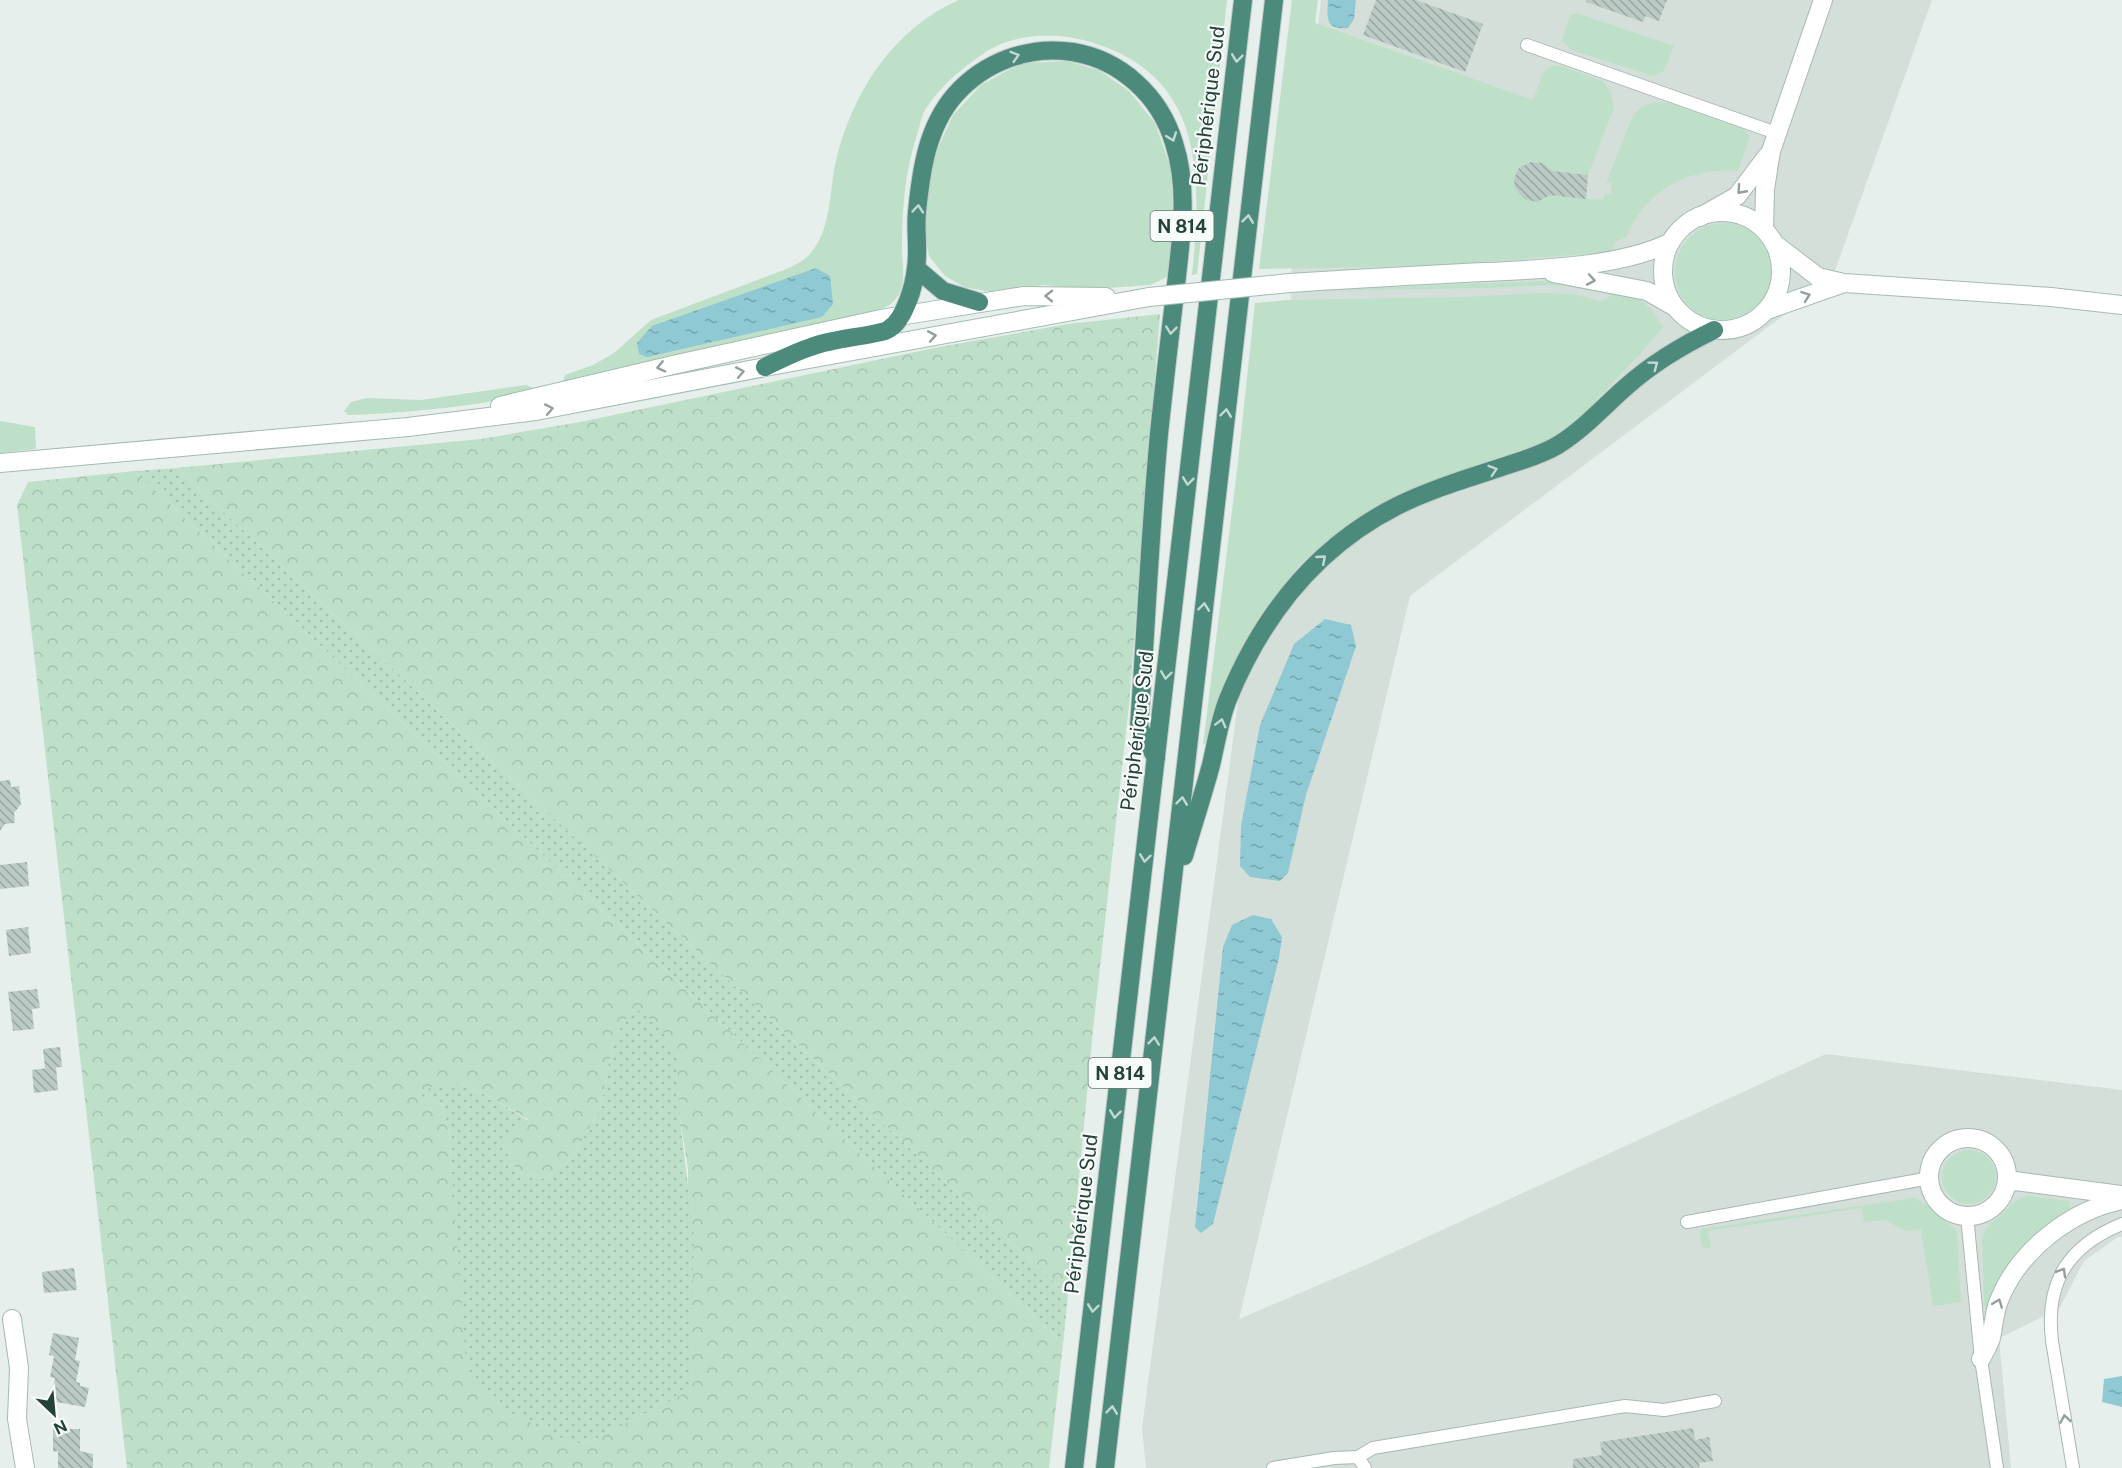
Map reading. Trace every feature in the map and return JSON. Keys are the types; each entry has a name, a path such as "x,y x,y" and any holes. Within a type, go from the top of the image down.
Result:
{"highway":[{"name":"Périphérique Sud","path":"1074,1468 1243,0"},
{"name":"N 814","path":"1106,1468 1274,0"},
{"name":"N 814","path":"916,268 917,211 929,143 940,116 952,98 982,71 1003,60 1028,53 1052,50 1084,54 1124,73 1156,104 1166,121 1175,145 1180,167 1182,198 1180,246 1158,450 1139,727 1156,758"},
{"path":"765,367 812,346 888,330 903,315 916,268 943,291 979,302"},
{"name":"N 814","path":"1170,900 1206,785 1227,701 1253,645 1276,608 1308,572 1368,523 1398,506 1430,492 1535,456 1557,446 1600,411 1627,385 1664,358 1714,330"}],"main road":[{"path":"1764,229 1765,189 1771,151 1823,0"},
{"path":"1675,307 1663,279 1664,261 1671,242 1684,226 1737,196 1771,151"},
{"path":"1700,217 1717,212 1733,213 1751,219 1764,229 1776,245 1818,277 1844,283 2051,297 2122,305"},
{"path":"0,462 408,427 536,411 1149,297 1290,283 1533,269 1614,259 1656,250 1671,242"},
{"path":"1533,269 1647,291 1675,307 1694,324 1714,330 1735,329 1750,324 1767,310 1778,294 1782,278 1781,259 1776,245"},
{"path":"1767,310 1844,283"},
{"path":"408,427 673,365 903,315 1024,296 1149,297"},
{"path":"1969,1138 1984,1142 1997,1151 2005,1164 2007,1180 2003,1194 1994,1206 1982,1213 1967,1216 1953,1213 1941,1204 1933,1193 1930,1179 1932,1163 1941,1150 1954,1141 1969,1138"},
{"path":"2007,1180 2122,1195"},
{"path":"1981,1359 1990,1338 1995,1309 2001,1295 2026,1258 2048,1237 2072,1220 2102,1206 2122,1200"},
{"path":"12,1319 19,1368 9,1421 25,1468"}],"lane":[{"path":"1527,45 1776,133"},
{"path":"1687,1222 1930,1179"},
{"path":"1967,1216 1981,1359 1997,1468"},
{"path":"2073,1468 2052,1341 2051,1301 2058,1279 2078,1250 2097,1235 2122,1224"},
{"path":"1273,1468 1334,1458 1358,1457 1373,1448 1625,1406 1664,1410 1715,1401"},
{"path":"1358,1457 1365,1468"}],"shaded area":[{"path":"1321,0 1932,0 1832,279 1410,596 1239,1319 1368,1264 1826,1054 2122,1090 2122,1237 2118,1237 2084,1261 2059,1309 1999,1338 2011,1468 1146,1468 1142,1428 1291,301 1290,283"}],"green space":[{"path":"959,0 1227,0 1197,274 1192,275 1196,198 1194,162 1186,128 1172,99 1151,74 1120,53 1067,37 1042,36 1017,39 994,48 959,72 944,86 925,110 910,161 905,189 902,286 897,297 888,306 849,319 566,384 563,381 565,375 593,365 614,353 651,320 789,268 808,256 816,246 825,225 835,165 842,139 863,90 894,47 913,28"},
{"path":"1292,0 1318,0 1315,23 1533,100 1542,75 1550,66 1561,66 1603,81 1611,93 1614,108 1588,175 1570,173 1568,197 1603,200 1605,194 1611,194 1612,183 1606,183 1633,115 1643,106 1655,102 1670,103 1741,128 1750,136 1738,171 1702,173 1670,185 1644,207 1626,238 1616,241 1611,252 1428,266 1259,269"},
{"path":"1577,13 1674,46 1664,71 1653,76 1571,50 1562,40 1570,15"},
{"path":"1067,61 1099,70 1129,91 1155,123 1171,168 1173,213 1169,276 1150,285 1092,289 1044,285 991,292 964,287 945,276 929,256 924,230 928,189 937,150 953,115 981,85 1021,63"},
{"path":"1724,223 1743,226 1759,237 1770,253 1773,272 1770,291 1759,307 1743,318 1724,321 1705,318 1689,307 1678,291 1675,272 1678,253 1689,237 1705,226"},
{"path":"1541,281 1571,282 1603,290 1602,293 1569,286 1546,285 1302,291"},
{"path":"1612,291 1637,298 1652,311 1663,327 1640,354 1581,416 1549,440 1451,474 1387,500 1300,564 1267,607 1240,651 1219,703 1208,741 1203,745 1255,303 1288,300 1462,297 1538,293 1572,294 1600,301 1608,298"},
{"path":"1160,314 1129,705 1093,1030 1068,1295 176,468 481,439 580,422 934,348 1068,324"},
{"path":"526,385 534,388 522,394 476,404 364,415 348,415 344,411 351,402 367,398 421,400"},
{"path":"0,421 35,427 36,449 0,453"},
{"path":"176,468 1068,1295 1063,1344 135,471"},
{"path":"135,471 1063,1344 1049,1468 127,1468 17,505 28,482","holes":["613,1041 680,1118 688,1169 688,1391 589,1442 574,1444 452,1171 449,1133 442,1104 421,1097 460,1084 490,1097 529,1120 500,1141 518,1172 545,1179 573,1157 601,1107"]},
{"path":"634,1007 661,1028 677,1059 680,1118 694,1238 689,1391 589,1442 574,1444 495,1405 467,1378 449,1133 442,1104 420,1097 431,1087 460,1084 490,1097 529,1121 501,1142 518,1172 545,1179 573,1157 601,1107 613,1040"},
{"path":"1969,1150 1979,1152 1988,1158 1994,1167 1996,1177 1994,1187 1988,1196 1979,1202 1969,1204 1959,1202 1950,1196 1944,1187 1942,1177 1944,1167 1950,1158 1959,1152"},
{"path":"2029,1196 2069,1201 2070,1212 2050,1223 2031,1239 1991,1304 1986,1308 1984,1306 1982,1239 1984,1233 1990,1224 2014,1202"},
{"path":"1914,1198 1937,1213 1957,1232 1961,1302 1933,1306 1921,1229 1906,1231 1885,1220 1864,1222 1862,1208 1708,1231 1711,1247 1704,1248 1701,1245 1701,1229"}],"water":[{"path":"1328,0 1356,0 1354,19 1348,28 1331,25 1328,17"},
{"path":"816,268 830,276 833,304 822,317 647,357 639,354 637,343 652,326"},
{"path":"1325,619 1351,625 1356,646 1306,795 1288,873 1280,881 1250,877 1240,866 1241,826 1260,725 1294,644"},
{"path":"1253,915 1271,919 1282,937 1279,958 1213,1224 1201,1233 1195,1227 1223,947 1232,925"},
{"path":"2122,1376 2122,1407 2102,1402 2104,1379"}],"building":[{"path":"1376,0 1416,0 1483,24 1465,72 1363,35"},
{"path":"1586,0 1667,0 1659,21 1645,16 1643,22 1586,2"},
{"path":"1531,162 1542,163 1552,171 1588,175 1586,199 1550,195 1537,202 1524,199 1515,188 1514,178 1519,168"},
{"path":"10,780 11,787 19,786 21,804 14,813 15,823 5,824 0,831 0,781"},
{"path":"27,862 29,886 0,889 0,865"},
{"path":"28,927 31,953 9,956 6,930"},
{"path":"37,989 40,1008 32,1009 34,1029 13,1031 8,992"},
{"path":"60,1047 62,1067 45,1068 43,1049"},
{"path":"56,1067 58,1090 34,1093 32,1070"},
{"path":"74,1268 77,1290 44,1293 42,1272"},
{"path":"53,1333 79,1338 75,1360 80,1361 76,1382 80,1383 80,1386 89,1388 85,1407 50,1401 55,1378 50,1377 54,1356 49,1355"},
{"path":"1693,1428 1695,1440 1709,1437 1713,1461 1699,1463 1700,1468 1573,1468 1573,1459 1602,1455 1600,1442"},
{"path":"53,1429 80,1429 80,1451 93,1454 93,1468 58,1468 58,1451 53,1452"}]}
